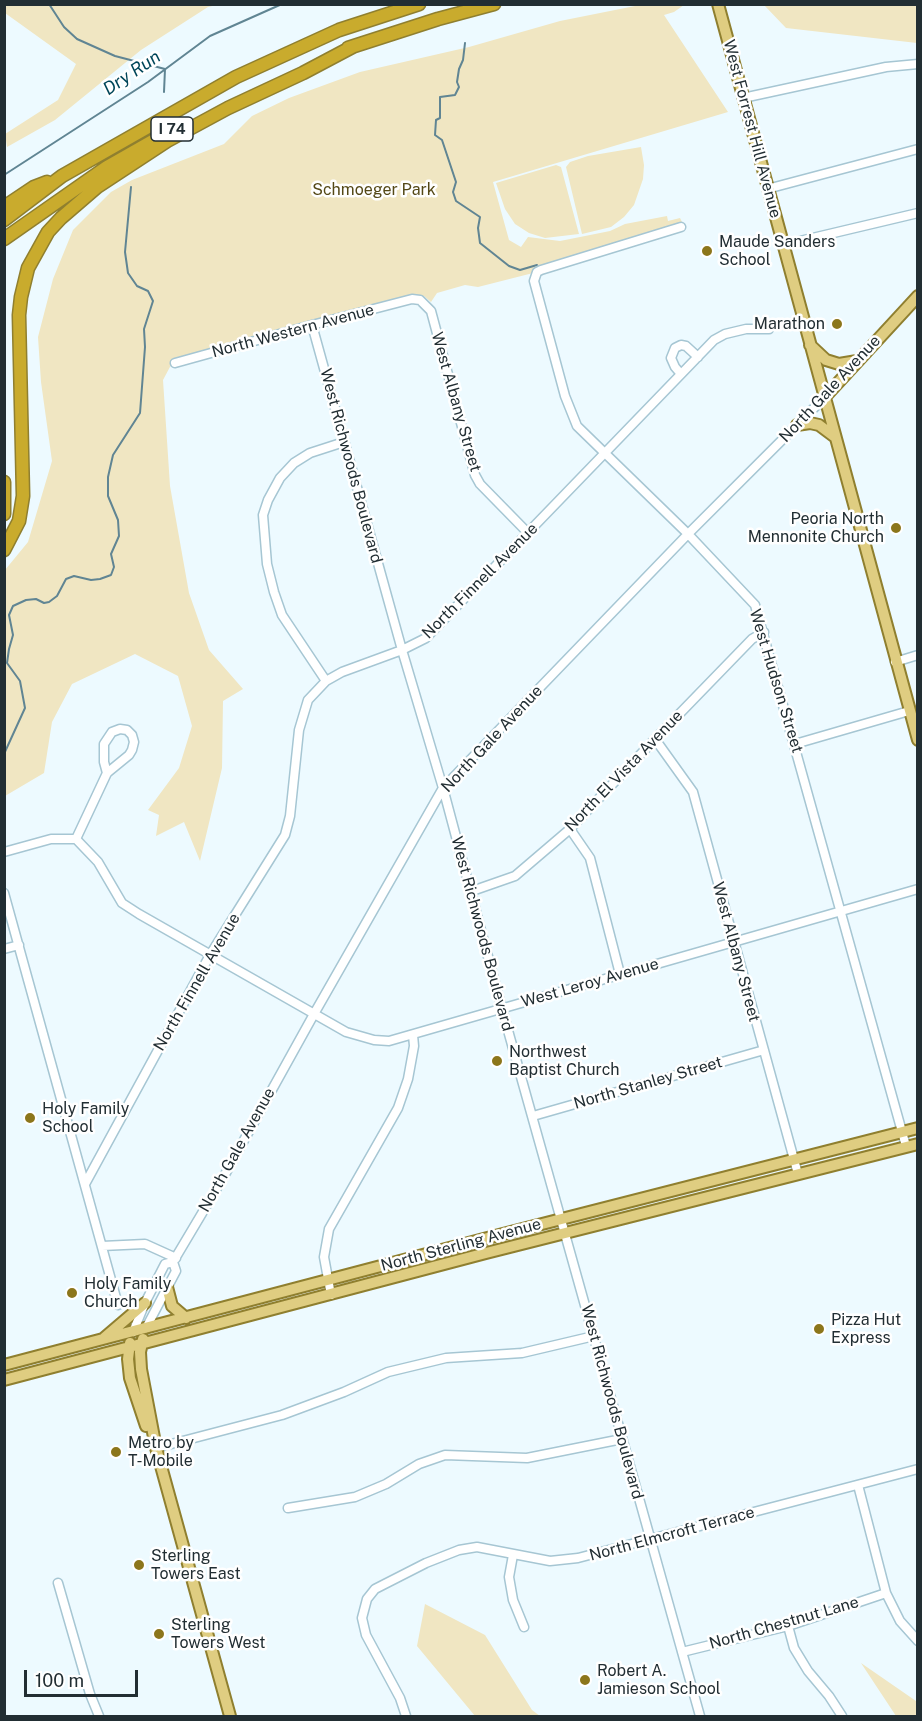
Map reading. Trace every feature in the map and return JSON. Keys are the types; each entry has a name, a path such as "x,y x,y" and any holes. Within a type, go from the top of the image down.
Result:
{"highway":[{"name":"I 74","path":"4,220 62,176 267,62 348,26 419,4"},
{"name":"I 74","path":"4,239 107,167 162,135 258,85 354,46 494,4"},
{"path":"4,550 16,530 23,496 20,304 28,268 46,236 78,202 113,175 211,117 354,46"},
{"path":"4,207 34,187 62,176"},
{"path":"4,482 4,514"}],"main road":[{"name":"West Forrest Hill Avenue","path":"718,4 918,740"},
{"name":"North Gale Avenue","path":"824,398 918,296"},
{"path":"810,345 826,360 839,364 857,361"},
{"path":"797,425 810,423 819,425 836,437"},
{"name":"North Sterling Avenue","path":"4,1365 918,1128"},
{"name":"North Sterling Avenue","path":"4,1380 918,1144"},
{"path":"167,1287 172,1306 186,1318"},
{"path":"101,1340 145,1303"},
{"name":"North Gale Avenue","path":"146,1328 142,1344 141,1369 156,1448"},
{"path":"130,1378 129,1347 133,1332"},
{"path":"100,1355 121,1362 127,1369 156,1448 230,1716"}],"street":[{"path":"742,98 886,67 918,64"},
{"path":"767,189 918,149"},
{"path":"783,245 918,213"},
{"name":"West Hudson Street","path":"681,227 541,270 537,272 534,281 570,410 577,426 688,534 755,605 906,1146"},
{"name":"North Western Avenue","path":"175,363 412,299"},
{"name":"West Albany Street","path":"412,299 420,300 431,311 475,475 480,484 528,533"},
{"name":"West Richwoods Boulevard","path":"312,325 700,1716"},
{"name":"North Finnell Avenue","path":"85,1184 210,955 285,835 290,816 300,720 308,700 326,681 342,672 402,650 426,638 714,340 725,334 751,328 769,329"},
{"path":"681,374 671,358 675,348 681,345 686,346 698,357"},
{"name":"North Gale Avenue","path":"146,1328 176,1271 175,1260 443,788 688,534 824,398"},
{"path":"326,681 282,615 267,564 263,515 280,478 294,463 310,453 344,442"},
{"name":"North El Vista Avenue","path":"471,891 515,876 570,829 752,639 764,632"},
{"path":"895,662 918,655"},
{"path":"795,744 909,711"},
{"path":"4,852 51,839 76,839 107,773 132,750 134,742 127,730 120,729 112,732 104,744 104,762 107,773"},
{"name":"West Albany Street","path":"655,739 693,792 798,1174"},
{"path":"570,829 590,858 620,974"},
{"name":"West Leroy Avenue","path":"76,839 98,862 122,903 346,1032 374,1040 389,1041 918,889"},
{"path":"4,893 118,1305"},
{"path":"4,949 19,945"},
{"path":"331,1295 324,1257 329,1229 398,1108 408,1079 414,1046 413,1035"},
{"name":"North Stanley Street","path":"533,1116 764,1050"},
{"path":"102,1246 145,1244 175,1260"},
{"name":"North Gale Avenue","path":"133,1332 165,1264 175,1260"},
{"path":"156,1448 282,1415 344,1392 388,1372 446,1358 522,1353 594,1336"},
{"path":"288,1508 355,1497 387,1484 419,1464 445,1455 527,1458 622,1438"},
{"name":"North Elmcroft Terrace","path":"406,1716 400,1698 366,1635 362,1618 367,1599 375,1589 426,1563 459,1550 477,1547 550,1561 579,1558 918,1469"},
{"path":"858,1485 886,1593 900,1621 918,1641"},
{"path":"513,1555 509,1577 513,1599 524,1627"},
{"path":"58,1583 90,1694 99,1716"},
{"name":"North Chestnut Lane","path":"682,1652 788,1626 886,1593"},
{"path":"788,1626 794,1648 808,1671 842,1716"}],"green space":[{"path":"5,4 217,5 208,7 141,50 55,120 7,147 5,134 58,100 76,64 5,13"},
{"name":"Schmoeger Park","path":"640,5 684,5 664,15 728,112 493,182 509,240 521,247 528,237 560,241 667,216 668,221 680,218 682,222 537,272 478,287 465,285 437,293 431,302 424,296 175,363 171,365 163,380 170,486 189,593 209,650 243,689 223,701 222,768 200,861 184,822 156,836 159,815 148,810 179,768 192,726 178,676 135,654 72,684 52,722 44,773 5,796 5,570 28,542 52,461 41,382 38,337 53,279 73,230 111,192 132,180 224,144 252,116 289,98 360,72 469,47 560,21"},
{"path":"764,5 917,5 917,43 786,28"},
{"path":"641,147 644,165 643,179 634,205 611,227 582,234 566,167 570,162 588,156"},
{"path":"556,165 561,167 579,234 545,238 529,233 515,224 505,209 496,183"},
{"path":"425,1604 485,1635 532,1710 540,1716 475,1716 417,1646"},
{"path":"861,1663 916,1701 917,1716 896,1716"}],"waterway":[{"path":"49,4 64,27 77,39 115,56 165,69"},
{"name":"Dry Run","path":"4,175 148,82 210,36 282,4"},
{"path":"465,43 457,82 459,87 455,95 440,97 440,118 436,120 435,135 442,140 456,182 453,192 456,201 480,217 478,228 480,243 509,266 520,270 537,265"},
{"path":"164,92 165,69"},
{"path":"4,754 25,708 20,681 7,663 13,635 9,615 13,606 26,600 36,599 44,603 49,602 57,596 66,579 74,576 91,580 100,579 111,575 114,567 111,554 119,536 118,520 108,496 108,477 113,455 140,413 145,347 144,329 153,301 148,291 137,286 128,273 125,252 131,187"}],"place":[{"name":"Maude Sanders School","path":"707,251"},
{"name":"Marathon","path":"837,324"},
{"name":"Peoria North Mennonite Church","path":"896,528"},
{"name":"Northwest Baptist Church","path":"497,1061"},
{"name":"Holy Family School","path":"30,1118"},
{"name":"Holy Family Church","path":"72,1293"},
{"name":"Pizza Hut Express","path":"819,1329"},
{"name":"Metro by T-Mobile","path":"116,1452"},
{"name":"Sterling Towers East","path":"139,1565"},
{"name":"Sterling Towers West","path":"159,1634"},
{"name":"Robert A. Jamieson School","path":"585,1680"}]}
